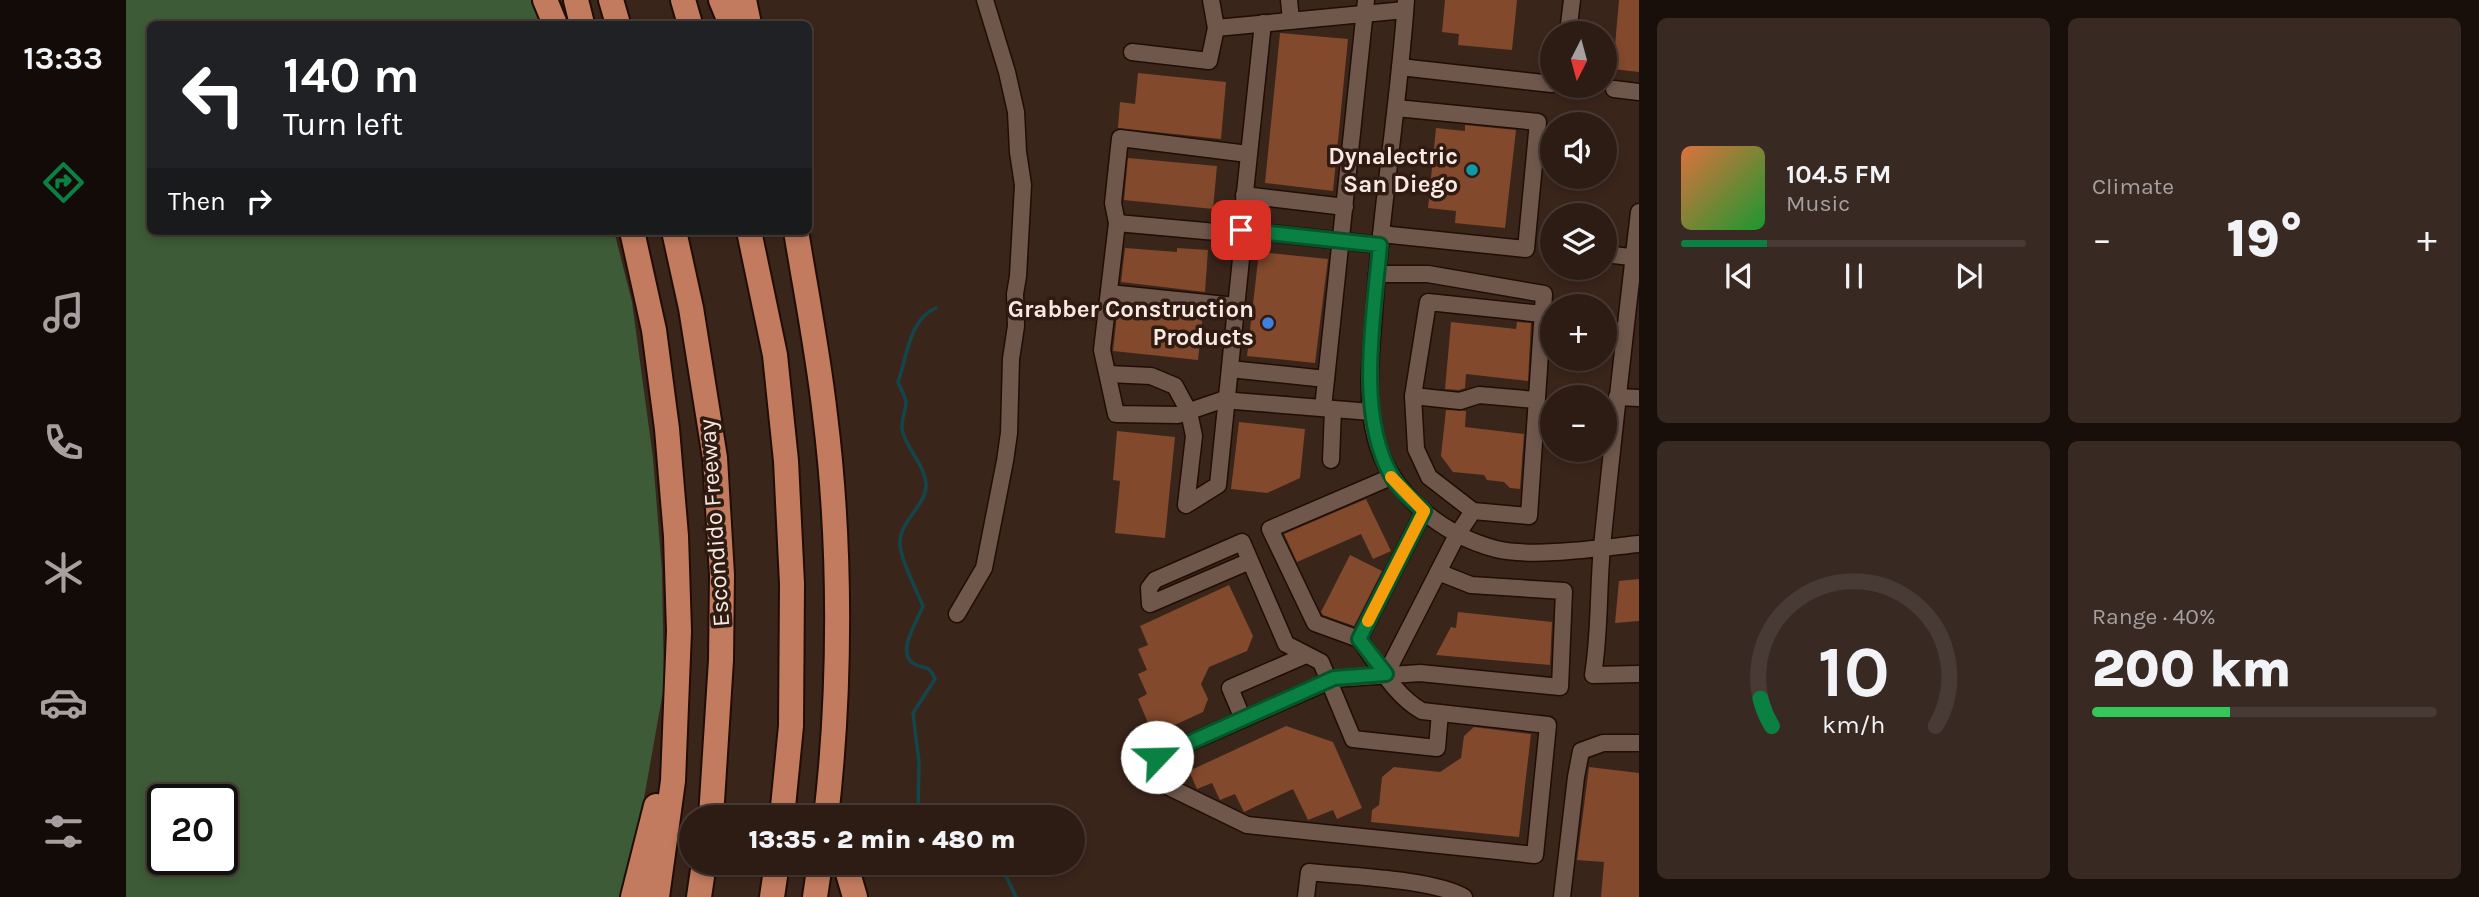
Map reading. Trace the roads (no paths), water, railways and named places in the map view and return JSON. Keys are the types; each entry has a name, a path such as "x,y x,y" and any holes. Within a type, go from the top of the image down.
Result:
{"highway":[{"path":"545,0 554,21"},
{"path":"576,0 581,21"},
{"path":"611,0 617,21"},
{"path":"683,0 689,21"},
{"path":"721,0 731,21"},
{"path":"744,0 748,21"},
{"path":"633,235 654,330 667,429 676,536 679,631 673,781 657,897"},
{"name":"Escondido Freeway","path":"675,235 691,308 716,471 722,599 712,805"},
{"path":"750,235 775,355 786,461 792,584 791,700 783,805"},
{"path":"795,235 825,414 830,469 836,609 833,756 827,805"},
{"path":"633,897 658,795 678,678"},
{"path":"833,756 837,805"},
{"path":"699,897 703,875"},
{"path":"772,897 775,875"},
{"path":"815,897 818,875"},
{"path":"849,875 855,897"}],"street":[{"path":"957,614 984,568 1006,461 1022,197 1016,113 1007,72 985,0"},
{"path":"1132,52 1209,61 1216,28 1211,0"},
{"path":"1289,0 1291,20"},
{"path":"1569,21 1572,0"},
{"path":"1216,28 1291,20 1366,7 1405,5 1380,240 1369,396 1376,440 1391,477 1424,511 1457,535 1496,549 1515,552 1639,544"},
{"path":"1331,460 1326,379 1366,7"},
{"path":"1108,374 1151,376 1175,386 1189,412 1194,436 1186,505 1218,485 1242,249 1244,195 1263,23"},
{"path":"1400,67 1540,83"},
{"path":"1617,89 1639,92"},
{"path":"1117,223 1216,232 1241,230 1341,241 1380,240 1526,249 1538,121 1396,108"},
{"path":"1248,154 1120,138 1112,203 1117,223 1102,350 1116,414 1178,415 1227,401 1371,412"},
{"path":"1244,195 1345,207"},
{"path":"1639,212 1636,258 1617,397 1639,398"},
{"path":"1617,256 1636,258"},
{"path":"1377,274 1428,274 1544,294"},
{"path":"1109,293 1236,306"},
{"path":"1540,314 1428,302 1413,396 1416,449 1429,477 1473,511 1529,516 1540,343"},
{"path":"1230,369 1326,379"},
{"path":"1413,396 1461,401 1479,395 1536,400"},
{"path":"1611,462 1602,548 1598,645 1592,676 1639,674"},
{"path":"1391,477 1270,529 1315,623 1359,639 1386,674 1409,704 1422,711 1548,725 1535,855 1247,825 1169,787 1157,757 1334,678 1386,674 1420,673 1560,687 1564,591 1471,585 1438,572"},
{"path":"1359,639 1424,511"},
{"path":"1386,674 1457,535 1473,511"},
{"path":"1250,561 1150,604 1149,588 1155,580 1242,542 1286,644 1321,663 1353,739 1437,748 1440,713"},
{"path":"1243,719 1230,688 1306,654"},
{"path":"1562,897 1581,751 1603,743 1639,743"},
{"path":"1306,897 1309,872 1416,883 1464,897"}],"waterway":[{"path":"918,805 919,762 913,713 935,679 928,669 914,664 907,652 910,636 923,606 905,564 900,540 905,525 923,497 926,483 922,469 904,436 902,426 906,402 898,382 914,330 927,313 936,308"},
{"path":"1004,875 1016,897"}],"place":[{"name":"Dynalectric San Diego","path":"1472,170"},
{"name":"Grabber Construction Products","path":"1268,323"}]}
